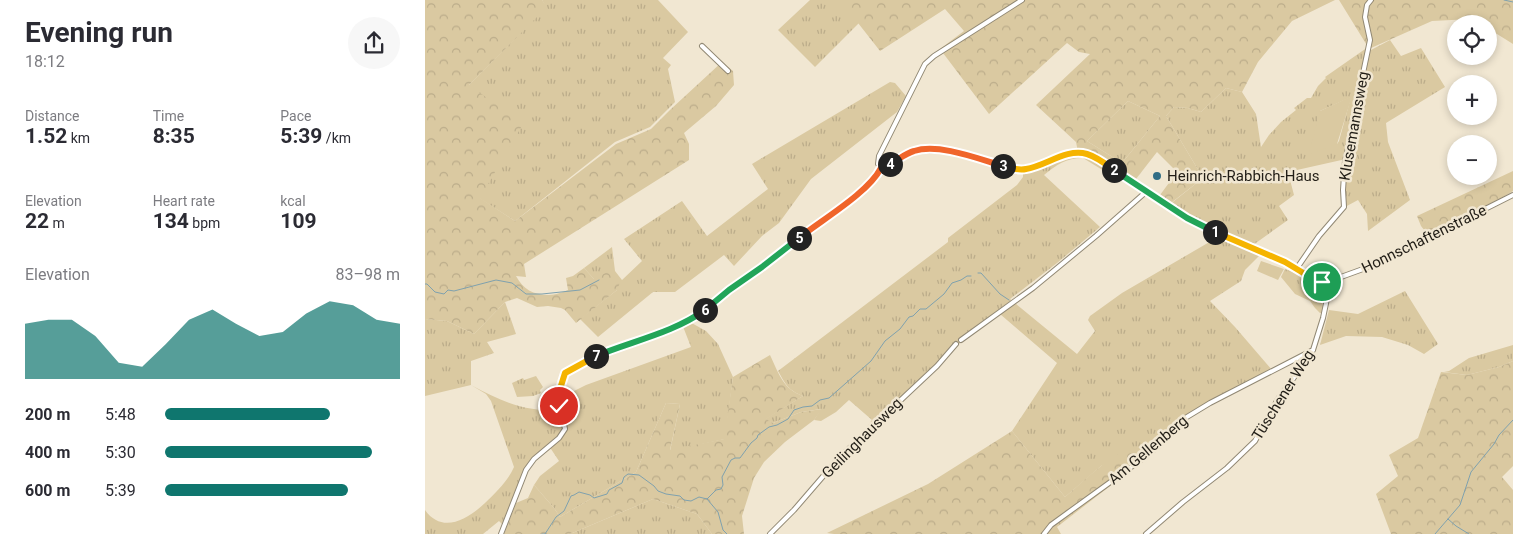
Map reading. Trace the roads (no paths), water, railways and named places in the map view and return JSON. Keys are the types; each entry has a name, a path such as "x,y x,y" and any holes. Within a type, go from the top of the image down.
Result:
{"street":[{"path":"881,168 878,164 879,156 925,64 934,56 1022,0"},
{"name":"Klusemannsweg","path":"1297,268 1319,236 1343,207 1345,161 1371,40 1365,17 1367,5 1371,0"},
{"path":"702,46 727,71"},
{"path":"501,534 526,470 534,459 559,438 565,429 559,406 560,389 565,373 595,356 652,336 696,317 729,290 756,272 850,200 877,176 881,168 918,150 955,152 1021,170 1032,168 1068,154 1081,153 1101,161 1187,218 1297,268 1315,280 1325,293 1327,299"},
{"path":"961,340 1033,288 1147,191"},
{"name":"Honnschaftenstraße","path":"1315,280 1326,282 1334,280 1386,259 1513,195"},
{"name":"Tüschener Weg","path":"1146,534 1227,468 1252,445 1260,434 1278,399 1313,350 1319,334 1329,289 1334,280"},
{"name":"Geilinghausweg","path":"770,534 838,459 937,366 956,344"},
{"name":"Am Gellenberg","path":"1044,534 1051,525 1161,444 1178,423 1209,403 1313,350"}],"waterway":[{"path":"1504,0 1513,2"},
{"path":"978,273 981,273 1000,294 1009,300"},
{"path":"542,534 545,534 556,517 564,511 571,496 579,492 594,498 607,494 609,490 622,483 624,477 628,474 639,475 658,491 680,496 684,500 691,501 699,497 707,499 716,490 721,489 723,485 722,477 731,460 740,458 758,435 769,427 788,419 794,410 812,406 820,400 829,398 871,361 885,341 900,329 909,317 913,316 920,309 926,309 944,294 952,283 971,276"},
{"path":"425,284 435,292 444,294 448,290 454,291 496,280 512,283 526,294 542,294 580,290 599,280"},
{"path":"1435,534 1460,505 1471,472 1513,420"},
{"path":"707,499 718,512 723,530 727,534"},
{"path":"1448,519 1469,534"}],"place":[{"name":"Heinrich-Rabbich-Haus","path":"1157,176"}]}
